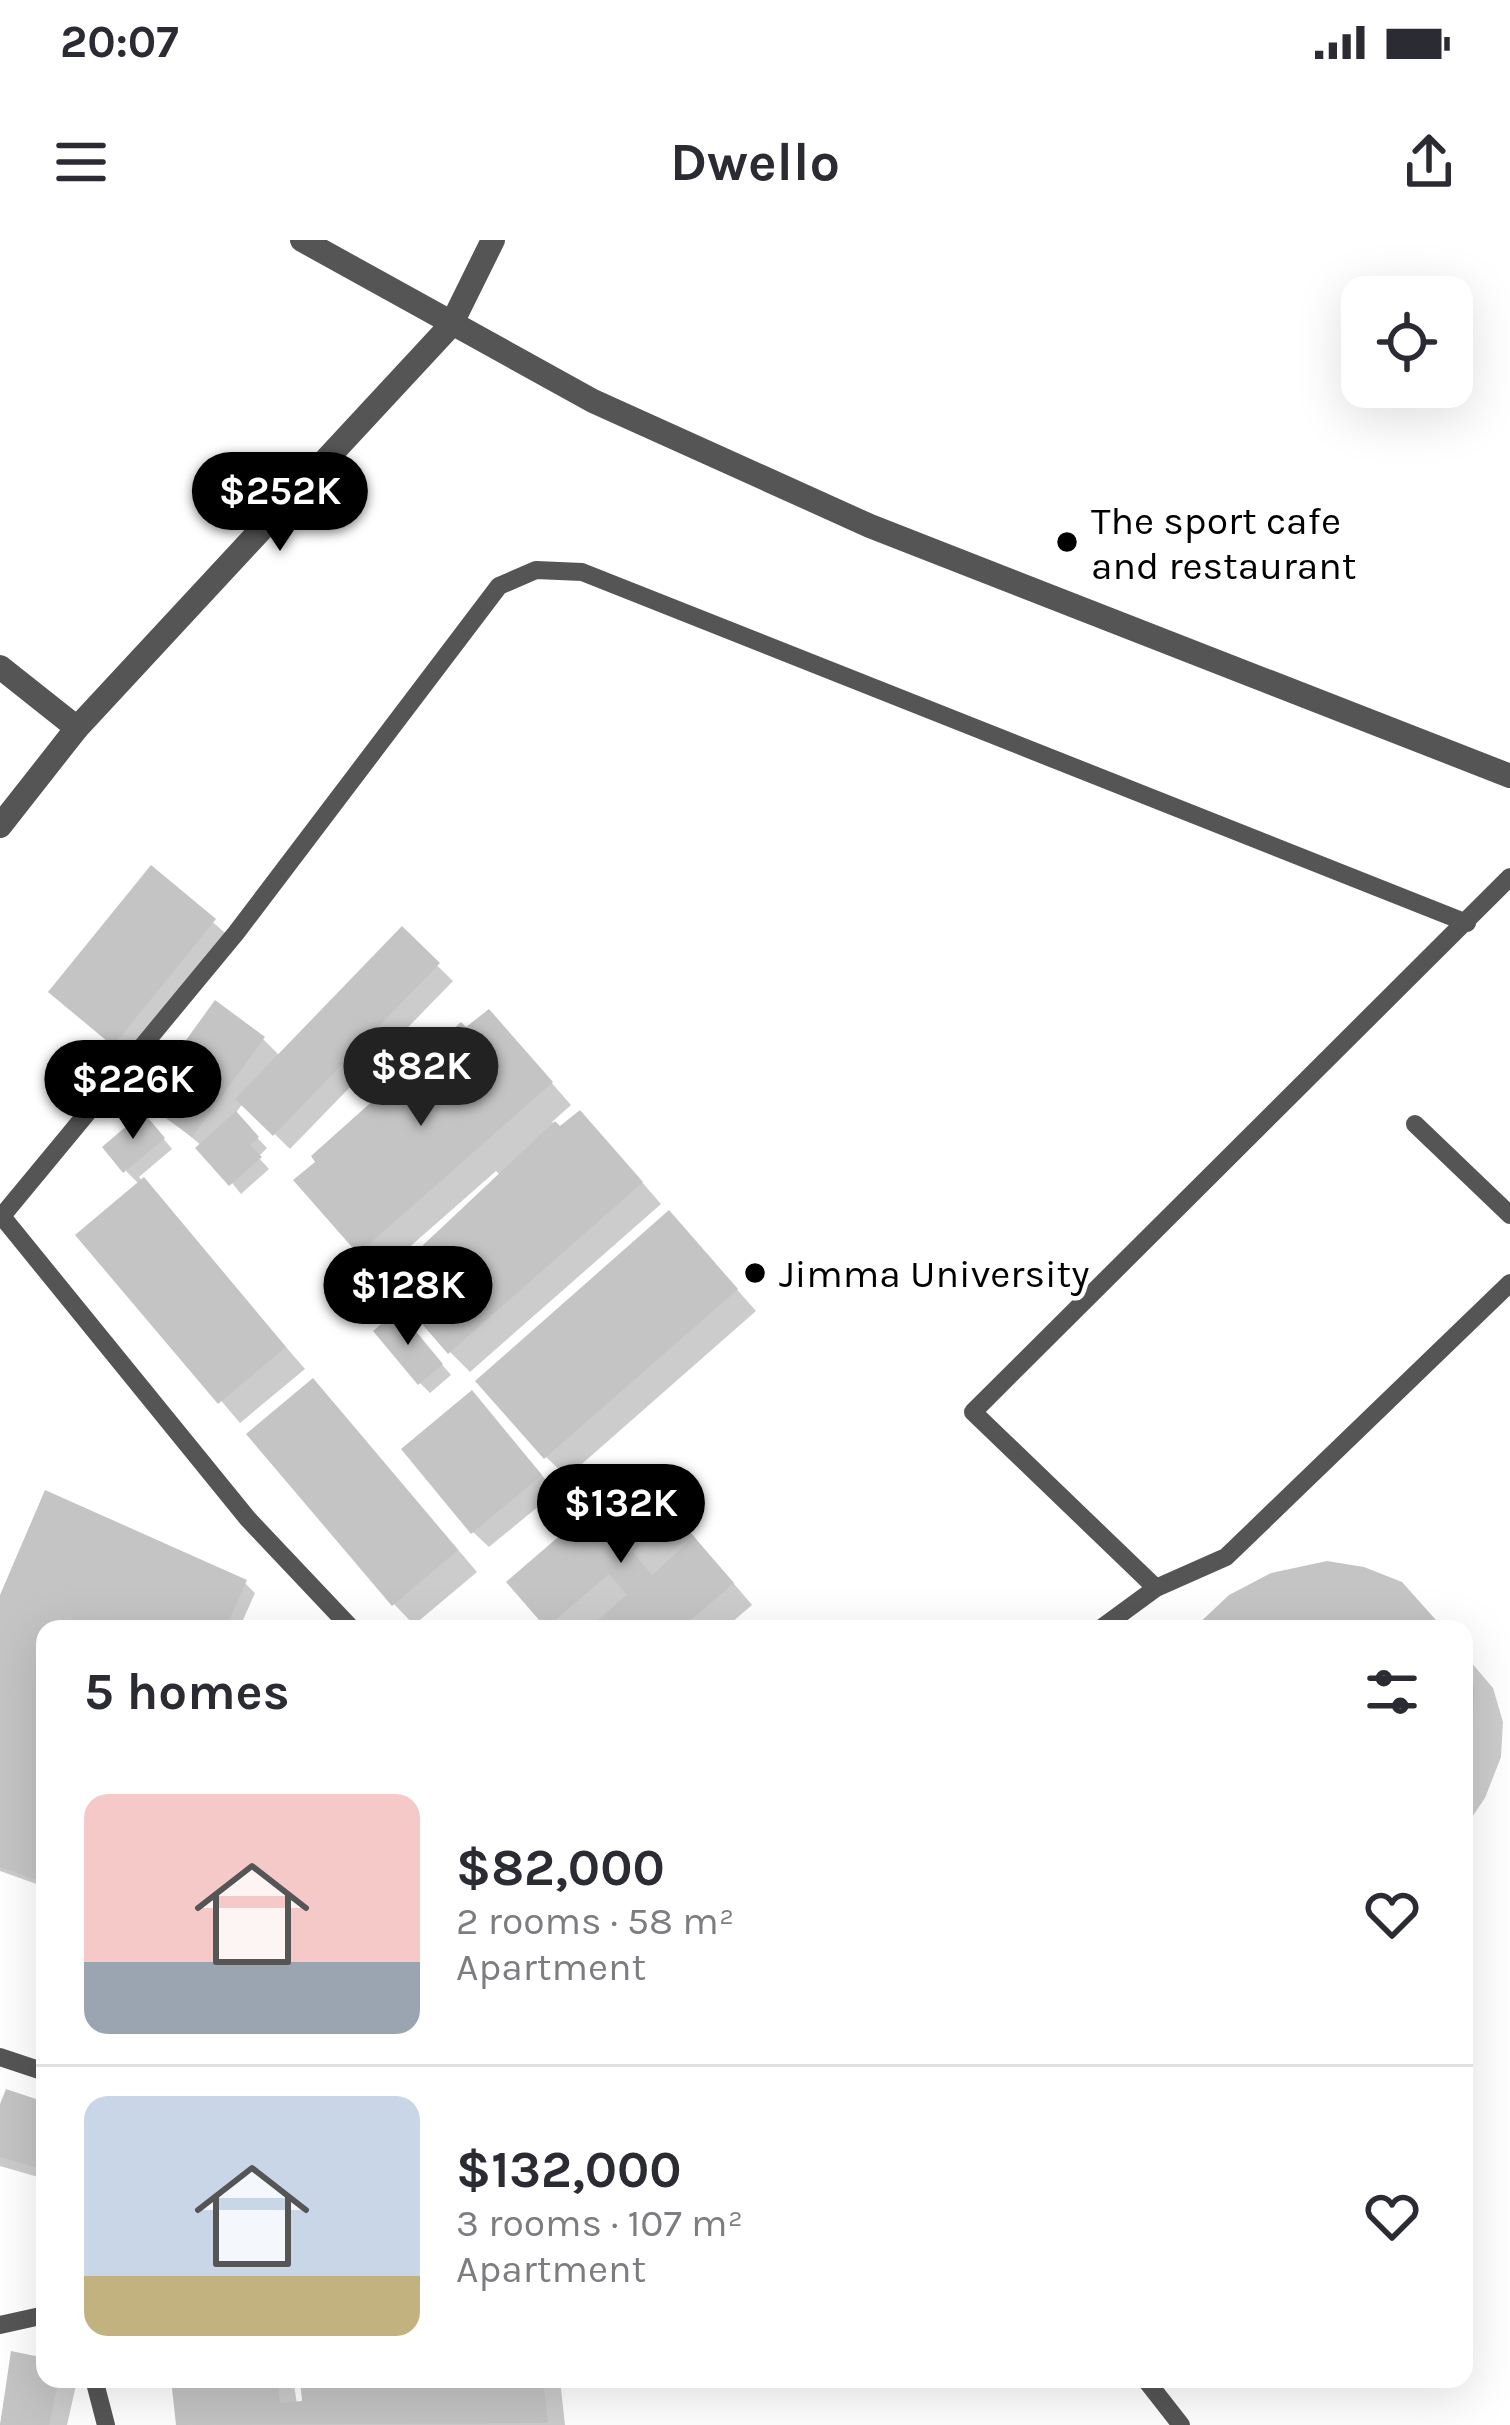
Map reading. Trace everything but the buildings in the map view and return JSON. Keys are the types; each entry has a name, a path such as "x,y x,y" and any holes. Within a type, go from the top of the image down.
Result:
{"street":[{"path":"302,240 592,400 870,526 1510,776"},
{"path":"0,826 77,728 451,326 493,240"},
{"path":"0,667 77,728"}],"lane":[{"path":"343,1620 248,1520 1,1215 236,934 499,586 536,570 582,572 1467,923"},
{"path":"1156,1588 973,1412 1510,877"},
{"path":"1414,1124 1510,1215"},
{"path":"1112,1620 1156,1588 1226,1557 1510,1283"},
{"path":"0,2057 36,2069"},
{"path":"0,2325 36,2317"},
{"path":"96,2388 106,2425"},
{"path":"1151,2388 1181,2425"}],"place":[{"name":"The sport cafe and restaurant","path":"1067,542"},
{"name":"Jimma University","path":"755,1273"}]}
